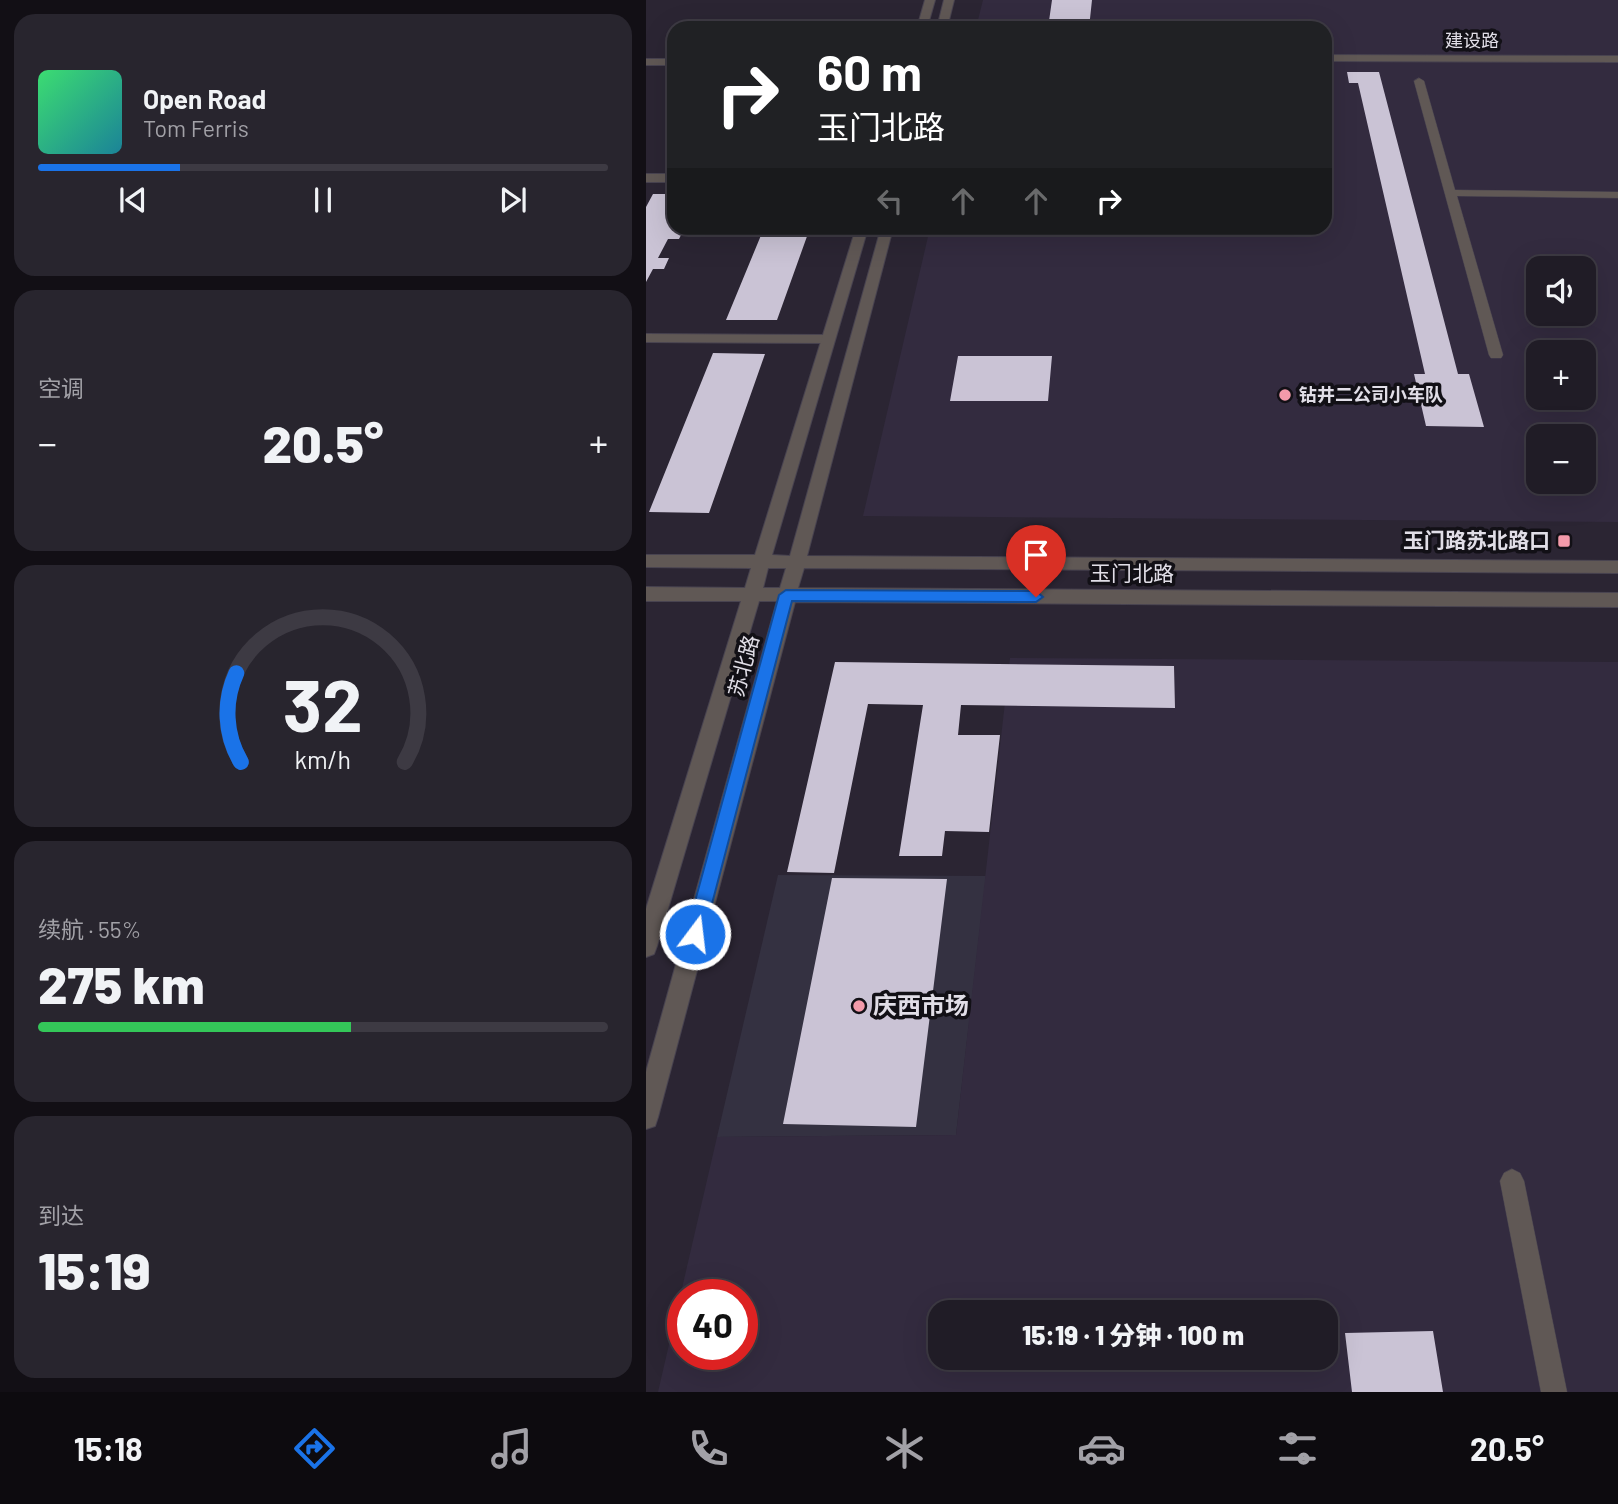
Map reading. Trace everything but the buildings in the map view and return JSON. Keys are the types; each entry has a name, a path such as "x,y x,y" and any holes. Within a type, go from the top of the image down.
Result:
{"street":[{"path":"924,21 930,0"},
{"path":"944,21 949,0"},
{"name":"建设路","path":"1332,58 1618,59"},
{"path":"646,62 667,62"},
{"path":"646,178 667,178"},
{"name":"苏北路","path":"646,946 860,235"},
{"name":"苏北路","path":"646,1117 885,235"},
{"path":"646,338 828,339"},
{"name":"玉门北路","path":"646,561 1618,567"},
{"name":"玉门北路","path":"646,594 1618,600"}],"lane":[{"path":"1420,81 1496,355"},
{"path":"1451,193 1618,195"},
{"path":"1512,1181 1554,1392"}],"shaded area":[{"path":"983,0 1618,0 1618,522 863,516 928,235 1332,235 1332,21 978,21"},
{"path":"1010,658 1618,662 1618,1392 658,1392 667,1353 667,1370 758,1370 758,1279 684,1279 717,1137 956,1135"},
{"name":"庆西市场","path":"778,875 986,876 956,1135 717,1137"}],"place":[{"name":"钻井二公司小车队","path":"1285,395"},
{"name":"玉门路苏北路口","path":"1564,541"},
{"name":"庆西市场","path":"859,1006"}],"route":[{"path":"695,934 786,595 1036,597"}]}
